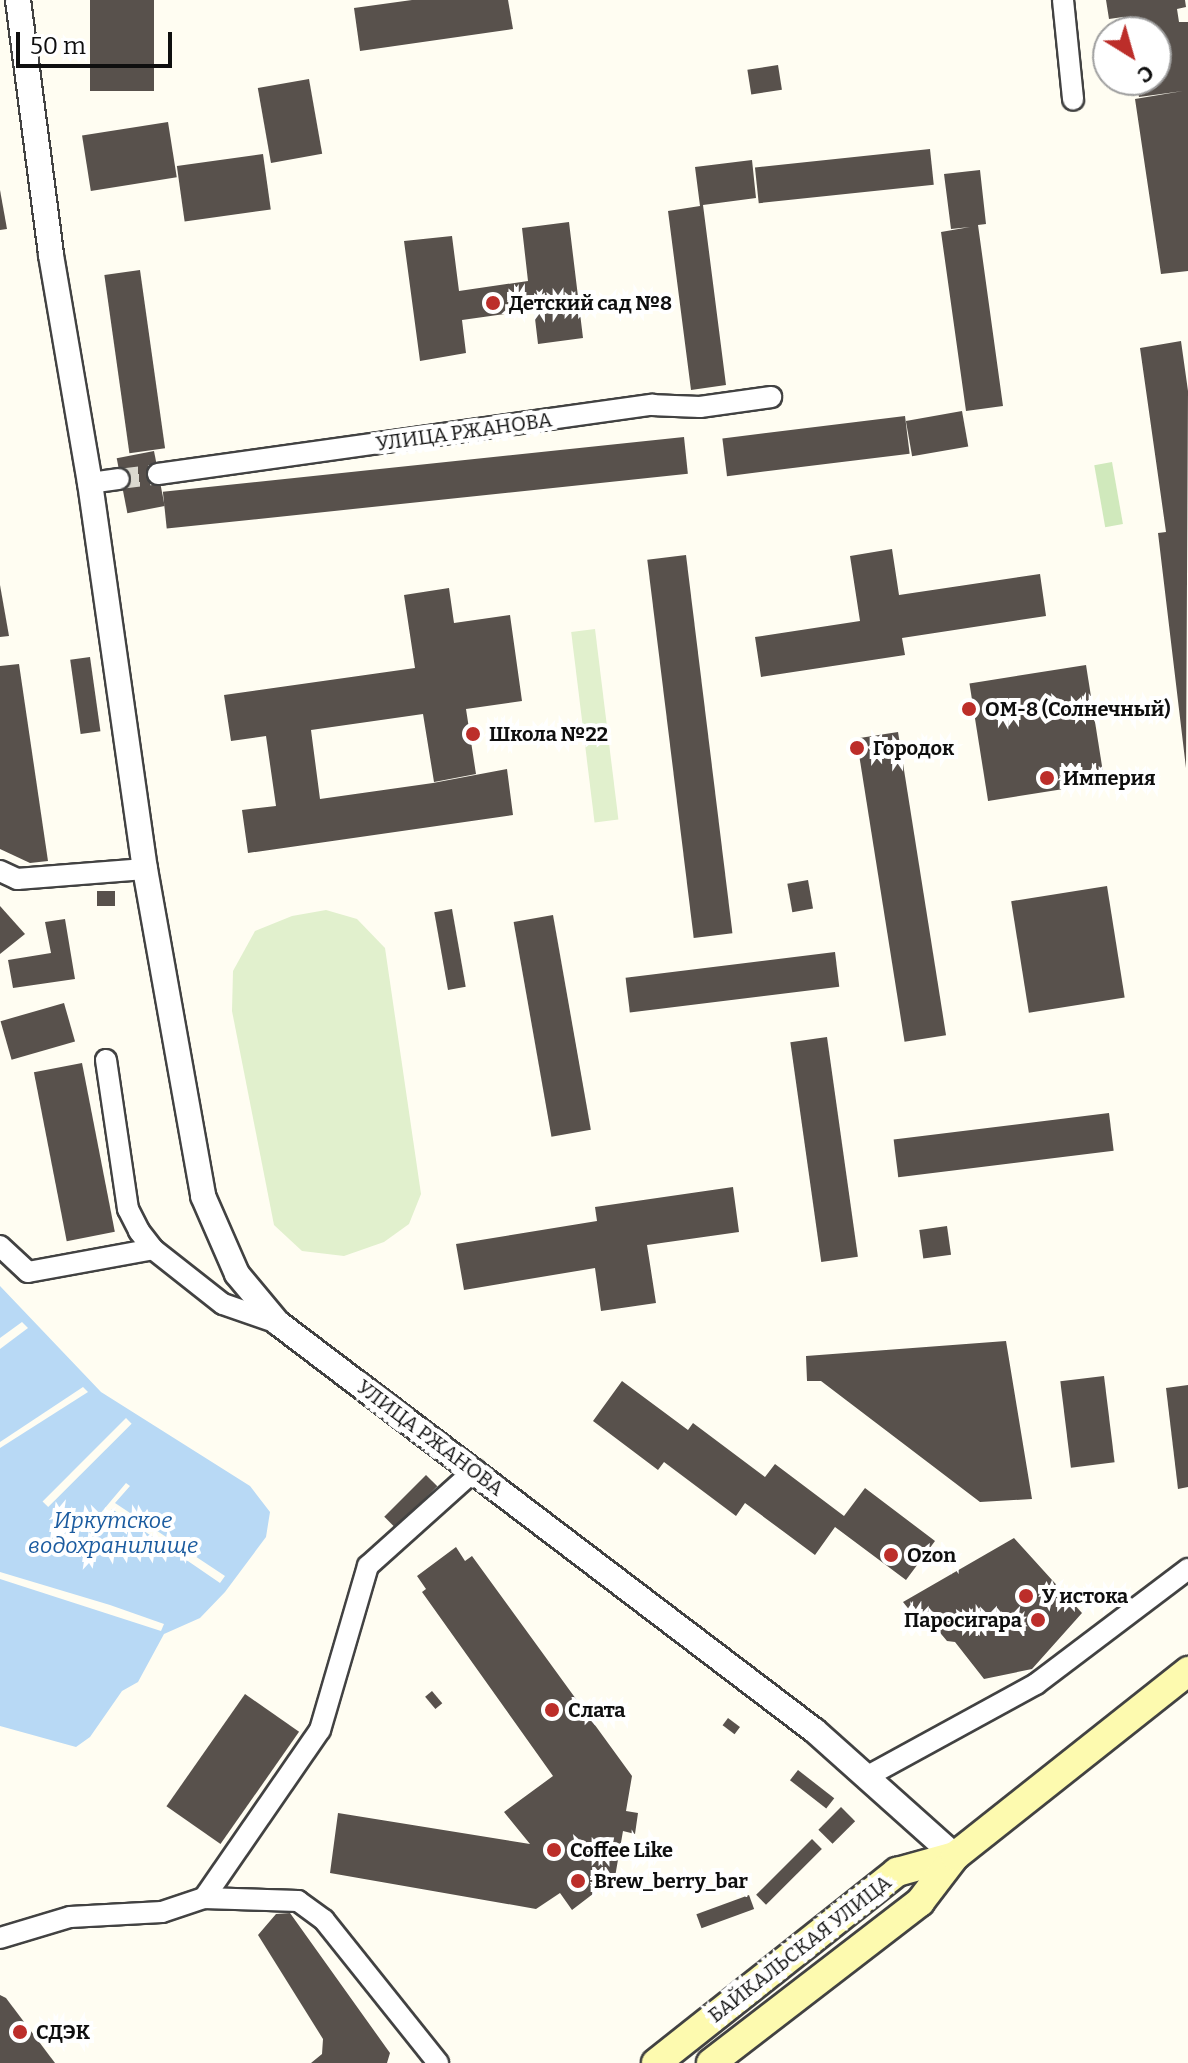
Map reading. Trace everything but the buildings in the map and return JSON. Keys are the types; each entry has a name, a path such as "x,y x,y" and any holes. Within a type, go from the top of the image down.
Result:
{"main road":[{"name":"БАЙКАЛЬСКАЯ УЛИЦА","path":"711,2063 920,1902 955,1856 1188,1671"},
{"name":"БАЙКАЛЬСКАЯ УЛИЦА","path":"656,2063 897,1872 955,1856"}],"street":[{"name":"УЛИЦА РЖАНОВА","path":"18,0 51,255 90,483 145,869 203,1196 237,1274 278,1323 475,1470 868,1776 955,1856"},
{"path":"1063,0 1073,99"},
{"name":"УЛИЦА РЖАНОВА","path":"158,474 652,405 700,407 771,397"},
{"path":"90,483 119,479"},
{"path":"0,871 17,879 145,869"},
{"path":"106,1060 128,1209 153,1249 223,1304 278,1323"},
{"path":"0,1246 28,1272 153,1249"},
{"path":"204,1898 320,1730 368,1566 475,1470"},
{"path":"868,1776 1036,1684 1188,1569"},
{"path":"0,1938 70,1917 162,1912 204,1898 298,1901 324,1920 438,2063"}],"green space":[{"path":"1112,462 1123,524 1105,527 1094,465"},
{"path":"595,629 618,820 595,822 571,632"},
{"path":"326,910 357,919 385,948 421,1194 409,1224 384,1242 344,1256 302,1251 274,1225 232,1011 233,971 255,931 292,916"}],"water":[{"name":"Иркутское водохранилище","path":"0,1286 101,1392 250,1486 270,1512 266,1537 225,1592 200,1618 164,1634 138,1682 122,1691 90,1737 76,1747 0,1726"}],"pier":[{"path":"22,1322 28,1328 0,1349 0,1338"},
{"path":"83,1387 88,1392 0,1448 0,1442"},
{"path":"126,1418 132,1424 48,1507 43,1501"},
{"path":"126,1483 130,1486 115,1503 225,1576 220,1583 112,1509 97,1526 94,1521"},
{"path":"0,1572 164,1624 161,1631 0,1579"}],"tunnel":[{"path":"119,479 158,474"}],"place":[{"name":"Детский сад №8","path":"493,303"},
{"name":"ОМ-8 (Солнечный)","path":"969,709"},
{"name":"Школа №22","path":"473,734"},
{"name":"Городок","path":"857,748"},
{"name":"Империя","path":"1047,778"},
{"name":"Ozon","path":"891,1555"},
{"name":"У истока","path":"1026,1596"},
{"name":"Паросигара","path":"1038,1620"},
{"name":"Слата","path":"552,1710"},
{"name":"Coffee Like","path":"554,1850"},
{"name":"Brew_berry_bar","path":"578,1881"},
{"name":"СДЭК","path":"20,2032"}]}
